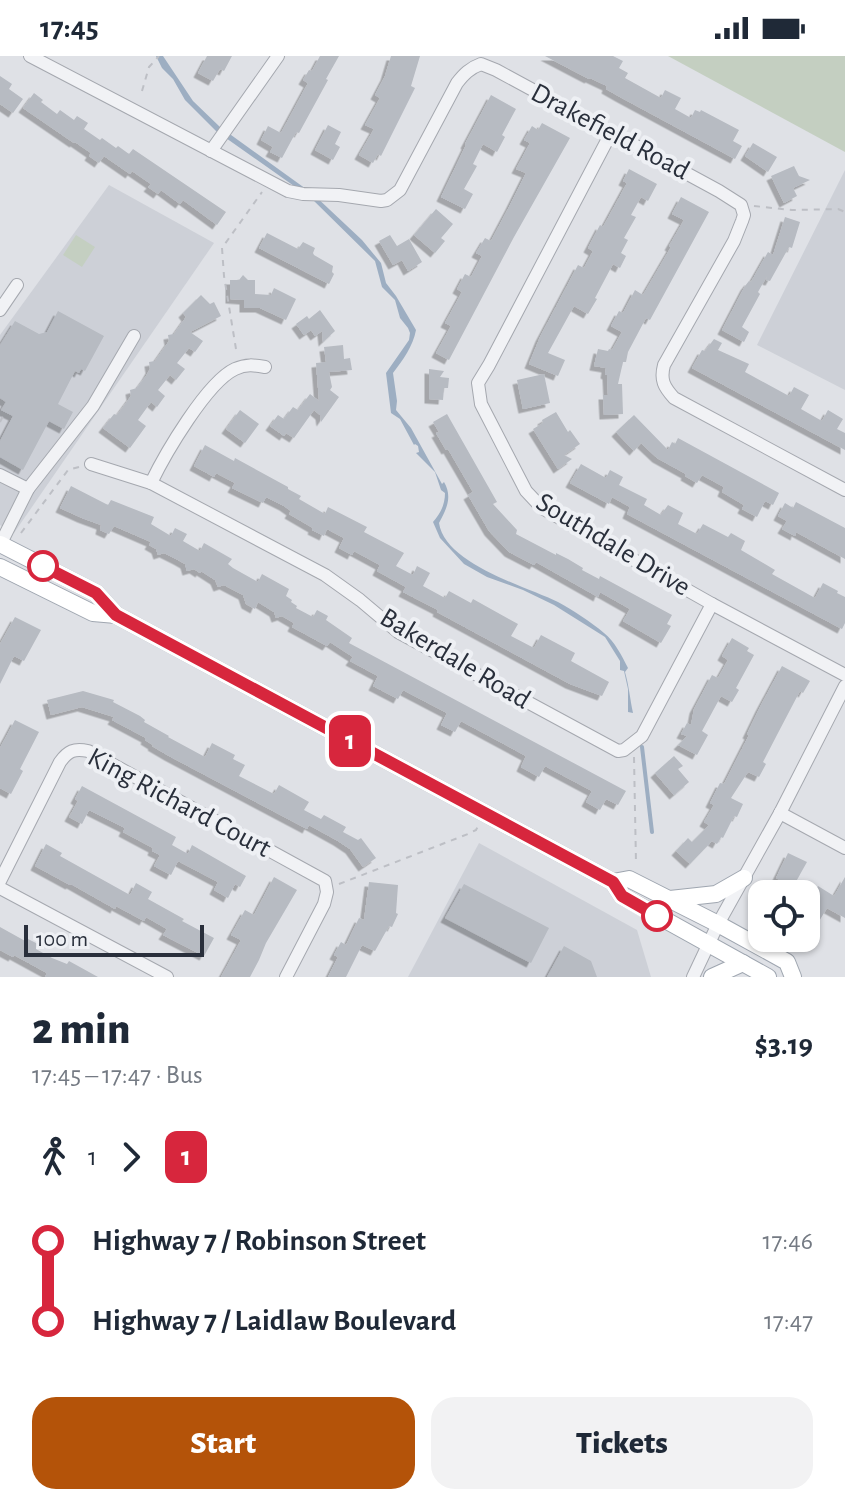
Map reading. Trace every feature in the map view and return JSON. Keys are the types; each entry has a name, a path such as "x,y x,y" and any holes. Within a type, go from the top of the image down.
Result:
{"main road":[{"path":"0,544 96,593 116,615 613,882 622,896 768,977"},
{"path":"0,567 93,613 116,615"},
{"path":"669,899 716,894 744,878"},
{"path":"613,882 629,879 718,924 787,962 793,977"},
{"path":"712,977 743,963"}],"street":[{"name":"Drakefield Road","path":"30,56 288,191 381,201 394,196 407,179 457,83 472,67 481,64 741,205"},
{"path":"211,151 278,56"},
{"name":"Southdale Drive","path":"611,133 478,383 481,404 526,491 542,508 845,675"},
{"path":"741,205 744,215 734,241 664,365 661,378 674,398 845,490"},
{"path":"0,310 17,285"},
{"path":"0,544 28,489 93,406 134,336"},
{"path":"151,483 166,451 220,379 233,369 246,365 265,367"},
{"name":"Bakerdale Road","path":"91,464 151,483 206,510 325,575 398,632 618,751"},
{"path":"0,475 28,489"},
{"path":"618,751 642,736 712,604"},
{"path":"693,977 708,943 845,686"},
{"name":"King Richard Court","path":"0,881 60,762 66,754 77,749 88,751 325,881 327,889"},
{"path":"780,813 845,848"},
{"path":"0,888 167,977"},
{"path":"286,977 324,904 327,889"}],"path":[{"path":"142,91 149,67 159,56"},
{"path":"236,349 222,248 269,181"},
{"path":"741,205 792,210 838,209 845,212"},
{"path":"0,422 4,414"},
{"path":"21,533 68,470 91,464"},
{"path":"618,751 634,751 636,863"},
{"path":"327,889 468,834 476,830 485,813"}],"shaded area":[{"path":"845,170 845,390 757,345"},
{"path":"109,185 214,243 14,533 0,525 0,335"},
{"path":"479,843 637,930 651,977 408,977"}],"green space":[{"path":"668,56 845,56 845,152"},
{"path":"76,235 95,247 82,267 63,255"}],"water":[{"path":"156,56 163,56 193,101 220,127 313,194 362,240 381,263 386,283 416,330 410,347 393,373 396,410 411,428 447,488 448,503 439,523 444,538 471,562 558,602 588,620 608,637 628,668 625,672 633,713 628,712 624,671 620,670 620,661 605,637 554,605 464,564 440,538 433,522 442,508 445,493 435,472 416,453 419,452 418,446 414,445 400,419 391,413 386,373 409,340 410,333 400,318 395,300 382,287 375,261 311,198 216,131 185,100"}],"building":[{"path":"207,56 232,56 224,71 220,69 213,81 198,73"},
{"path":"320,56 339,56 299,133 296,132 282,158 270,152 273,147 261,140 268,126 281,133 308,83 303,80"},
{"path":"391,56 420,56 411,86 415,88 381,156 378,154 373,163 359,155 374,129 365,125 380,98 375,95"},
{"path":"545,56 613,56 623,61 619,68 628,73 625,78 661,98 665,90 681,98 675,109 691,118 695,110 701,110 739,130 733,141 742,146 735,159 620,97 606,89 607,86"},
{"path":"0,76 12,84 9,89 23,99 13,113 0,104"},
{"path":"34,93 57,114 60,110 74,120 77,116 88,123 84,129 100,140 102,138 129,154 133,149 226,212 217,225 183,200 180,204 161,190 158,194 148,187 151,184 104,156 99,163 89,156 91,153 23,108"},
{"path":"491,95 516,109 497,152 483,144 473,164 477,166 464,189 473,194 465,209 441,197"},
{"path":"542,123 570,138 449,360 436,353 451,326 445,323 462,292 457,289 465,274 471,277 482,256 476,253 485,238 491,241 509,207 526,173 516,169 530,143 524,140 532,126 538,130"},
{"path":"328,125 341,132 335,144 340,147 333,160 315,150"},
{"path":"753,143 777,157 768,172 745,156"},
{"path":"794,166 799,176 810,180 793,188 797,196 784,203 771,176"},
{"path":"629,169 657,184 648,201 641,197 631,215 636,217 624,238 628,240 621,253 626,256 620,268 613,264 588,314 574,306 548,353 565,360 558,376 529,364 578,265 584,268 593,251 588,248 627,183 623,181"},
{"path":"681,197 709,212 650,320 646,318 626,362 623,362 618,384 622,384 623,414 604,415 603,395 608,395 607,375 606,368 594,366 598,349 612,350 622,332 611,326 619,311 623,313 635,290 643,295 671,247 684,220 672,214"},
{"path":"436,209 453,224 441,238 445,241 435,253 414,235"},
{"path":"785,217 800,222 792,248 789,247 770,281 766,280 767,276 758,292 760,294 742,327 749,332 744,342 722,330 745,286 751,282 768,252 773,255"},
{"path":"267,233 298,249 303,242 315,248 314,255 333,266 334,274 329,284 259,248"},
{"path":"390,235 397,246 409,239 422,262 408,271 402,260 393,265 379,241"},
{"path":"243,275 248,280 255,280 255,294 271,295 274,288 296,299 286,320 260,308 244,308 244,300 230,299 230,280 239,280"},
{"path":"201,295 210,304 214,302 221,316 190,332 203,341 195,352 189,348 177,363 185,369 176,380 170,375 158,390 165,396 157,407 151,402 138,420 146,426 130,448 103,428 131,396 130,390 137,388 146,376 150,369 149,362 155,361 169,341 168,335 174,334 186,317 183,313"},
{"path":"320,310 335,331 323,342 322,331 315,336 311,330 304,335 296,324"},
{"path":"58,311 104,336 85,371 75,371 58,404 73,412 64,429 49,421 23,470 0,457 0,441 13,416 1,410 6,402 0,398 0,345 15,321 39,334 47,332"},
{"path":"714,339 722,343 718,350 749,364 745,372 789,396 794,387 809,395 801,409 822,421 828,410 843,419 837,429 845,433 845,450 692,368 702,350 705,351"},
{"path":"343,345 344,359 350,358 352,370 329,372 330,390 339,397 321,422 320,415 314,410 294,438 286,433 284,436 270,426 278,415 284,419 293,407 298,410 310,394 319,401 316,363 326,362 324,347"},
{"path":"429,369 444,371 440,377 449,378 443,400 429,399"},
{"path":"544,374 550,403 523,409 517,380"},
{"path":"240,410 259,424 245,443 226,429"},
{"path":"556,412 580,444 564,455 572,459 558,469 533,429"},
{"path":"447,414 497,502 493,504 517,530 516,534 672,615 667,624 671,626 661,643 623,621 630,609 600,592 598,597 536,562 534,565 509,552 489,531 468,495 473,492 436,433 439,432 433,422"},
{"path":"634,415 668,450 678,438 779,493 773,505 765,501 757,517 722,492 724,487 702,475 697,483 657,458 641,443 634,451 616,432"},
{"path":"205,445 288,487 301,496 299,499 325,514 328,507 367,527 364,532 404,553 396,566 413,575 417,566 430,573 423,586 445,598 449,591 471,603 473,599 518,624 511,636 534,648 541,635 575,653 571,661 609,682 602,696 570,684 403,592 406,587 377,571 380,565 354,551 352,555 339,548 344,538 327,529 324,536 289,514 291,511 284,506 266,497 263,503 232,488 235,483 216,473 214,477 194,466"},
{"path":"581,464 606,478 610,470 623,477 619,485 647,499 644,505 661,515 668,505 683,513 678,524 697,534 703,524 728,537 731,533 745,541 741,550 775,570 772,574 815,598 823,583 838,591 845,597 845,623 842,629 627,514 630,507 612,497 609,504 570,483"},
{"path":"71,486 108,505 111,500 154,517 151,524 171,536 175,528 187,534 183,541 200,551 204,543 232,559 228,564 258,582 262,574 289,589 286,596 296,608 313,617 317,610 328,616 326,620 352,638 349,643 626,791 618,805 606,799 600,810 586,802 592,791 545,766 539,777 521,767 526,756 461,721 455,732 441,725 447,713 403,690 398,699 373,686 378,676 350,661 353,657 330,642 327,646 292,627 294,623 282,616 276,618 274,612 258,602 255,609 246,604 243,595 224,585 218,587 215,580 201,571 187,571 185,564 178,560 164,553 158,555 156,549 149,545 151,542 114,526 109,534 100,530 101,525 60,508"},
{"path":"796,502 845,528 845,559 796,532 795,536 782,529 787,521 778,516 785,503 793,508"},
{"path":"15,617 41,630 24,661 14,656 0,684 0,644"},
{"path":"732,638 749,648 747,651 754,655 732,702 721,696 702,731 708,735 697,755 678,745 687,736 681,734 687,723 691,725 694,709 712,675 718,678 728,660 722,656"},
{"path":"782,666 810,681 803,693 800,691 763,762 766,764 759,777 748,772 731,798 743,804 737,817 734,816 717,844 712,841 690,864 676,851 688,838 692,842 709,825 704,822 714,805 710,803 720,783 724,784"},
{"path":"83,691 114,700 140,716 144,722 205,757 212,743 235,755 233,759 245,765 239,776 274,794 279,785 309,802 304,810 321,819 324,815 346,827 343,832 358,840 361,838 376,858 363,867 350,849 338,841 309,825 307,829 169,756 152,746 146,738 112,720 114,717 82,707 51,715 47,700"},
{"path":"15,720 39,732 11,794 0,788 0,748"},
{"path":"674,756 683,766 678,769 689,782 674,795 655,773"},
{"path":"82,786 176,837 172,845 188,854 192,845 246,876 240,887 235,884 228,898 214,890 218,882 178,861 171,875 154,866 160,855 123,832 125,828 89,810 82,824 69,817"},
{"path":"46,844 62,853 60,856 130,895 136,883 152,892 148,899 214,938 204,956 163,935 167,929 146,917 144,921 116,906 115,909 35,866"},
{"path":"788,853 807,862 797,880 776,878"},
{"path":"274,877 297,890 250,977 221,977 241,940 231,935 245,910 254,915"},
{"path":"845,877 845,918 827,908 820,920 820,887 834,896"},
{"path":"369,882 398,885 398,914 375,951 362,945 346,977 328,977 338,957 334,955 341,942 346,945 359,918 364,920"},
{"path":"464,884 549,928 531,963 445,918"},
{"path":"0,927 27,942 28,939 38,944 36,949 52,958 67,964 69,961 98,977 45,977 47,973 0,950"},
{"path":"564,946 591,961 597,977 547,977"}],"waterway":[{"path":"642,747 652,832"}],"bus line":[{"name":"1","path":"43,566 96,593 116,615 613,882 622,896 657,916"}]}
